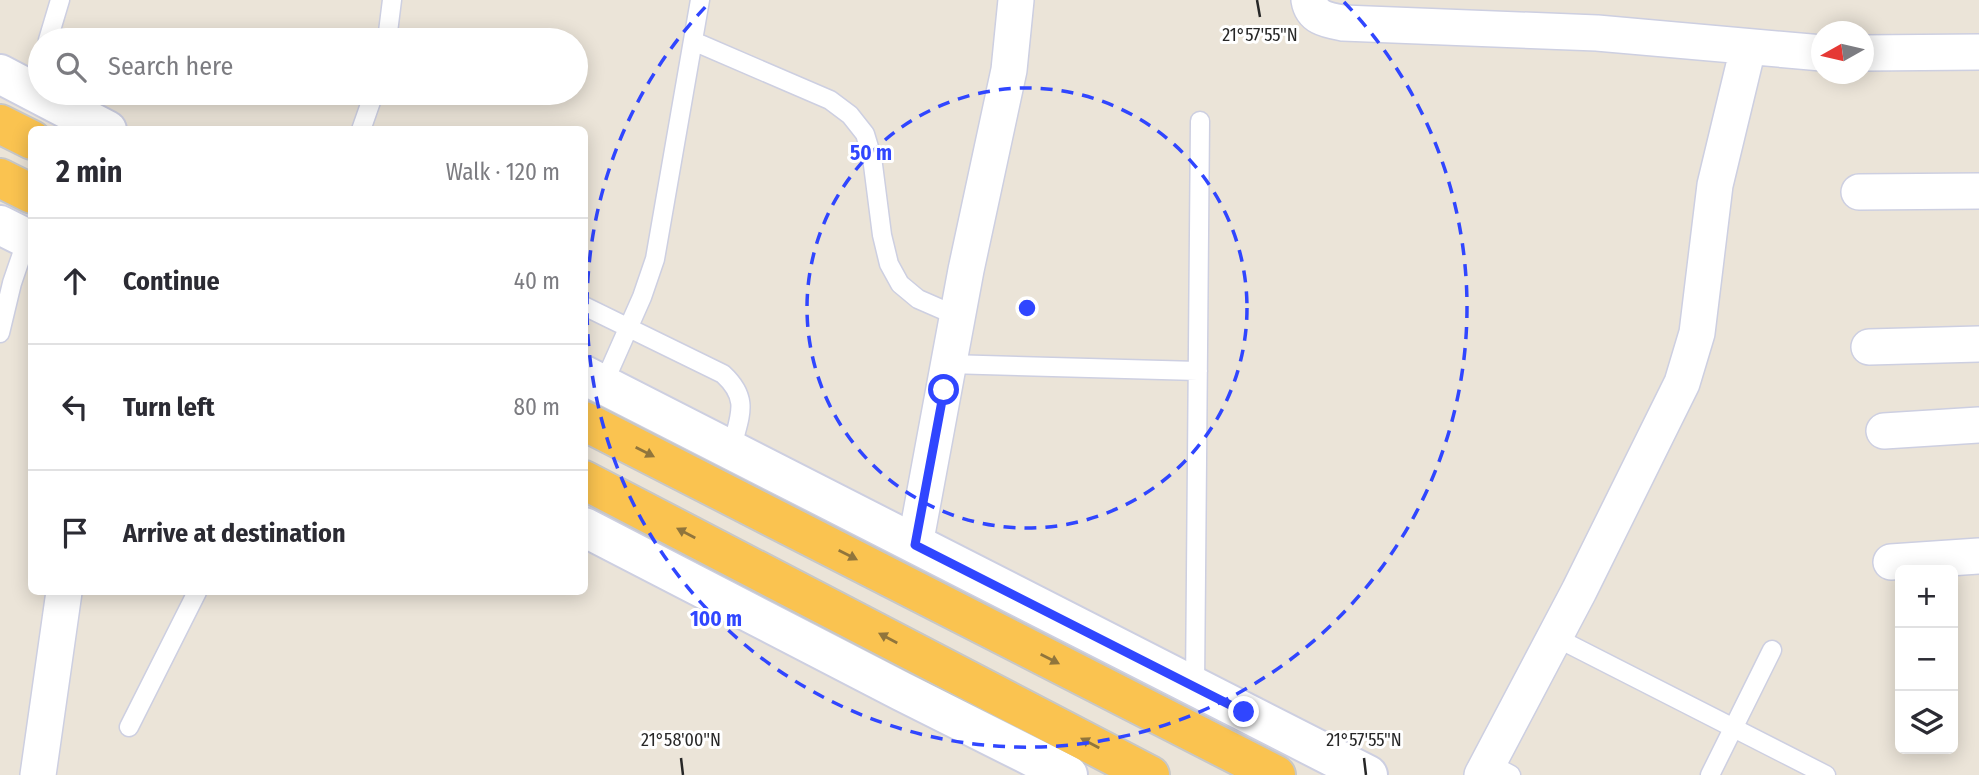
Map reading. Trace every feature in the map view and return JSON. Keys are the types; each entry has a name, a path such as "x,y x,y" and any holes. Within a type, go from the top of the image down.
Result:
{"highway":[{"path":"0,124 28,138"},
{"path":"0,178 28,192"},
{"path":"588,423 1276,775"},
{"path":"588,482 1150,775"}],"street":[{"path":"915,545 957,316 1009,69 1016,0"},
{"path":"1308,0 1310,7 1322,19 1343,23 1525,15 1653,37 1811,52"},
{"path":"1494,771 1555,637 1682,383 1697,333 1715,185 1759,49"},
{"path":"1874,53 1979,52"},
{"path":"63,105 100,126"},
{"path":"1859,192 1979,191"},
{"path":"1869,348 1979,344"},
{"path":"594,380 1368,775"},
{"path":"1884,431 1979,425"},
{"path":"588,529 1068,775"},
{"path":"1891,562 1979,555"},
{"path":"38,775 64,595"}],"lane":[{"path":"52,28 60,0"},
{"path":"388,28 392,0"},
{"path":"594,380 628,327 655,259 700,0"},
{"path":"693,41 830,100 849,115 865,134 872,158 882,235 889,264 900,284 918,299 957,316"},
{"path":"362,126 370,105"},
{"path":"1195,687 1200,121"},
{"path":"0,333 20,235"},
{"path":"588,308 723,374 737,387 741,406 732,450"},
{"path":"948,364 1198,371"},
{"path":"129,727 195,595"},
{"path":"1555,637 1826,775"},
{"path":"1710,775 1772,650"}],"route":[{"path":"944,390 915,545 1244,712"}]}
